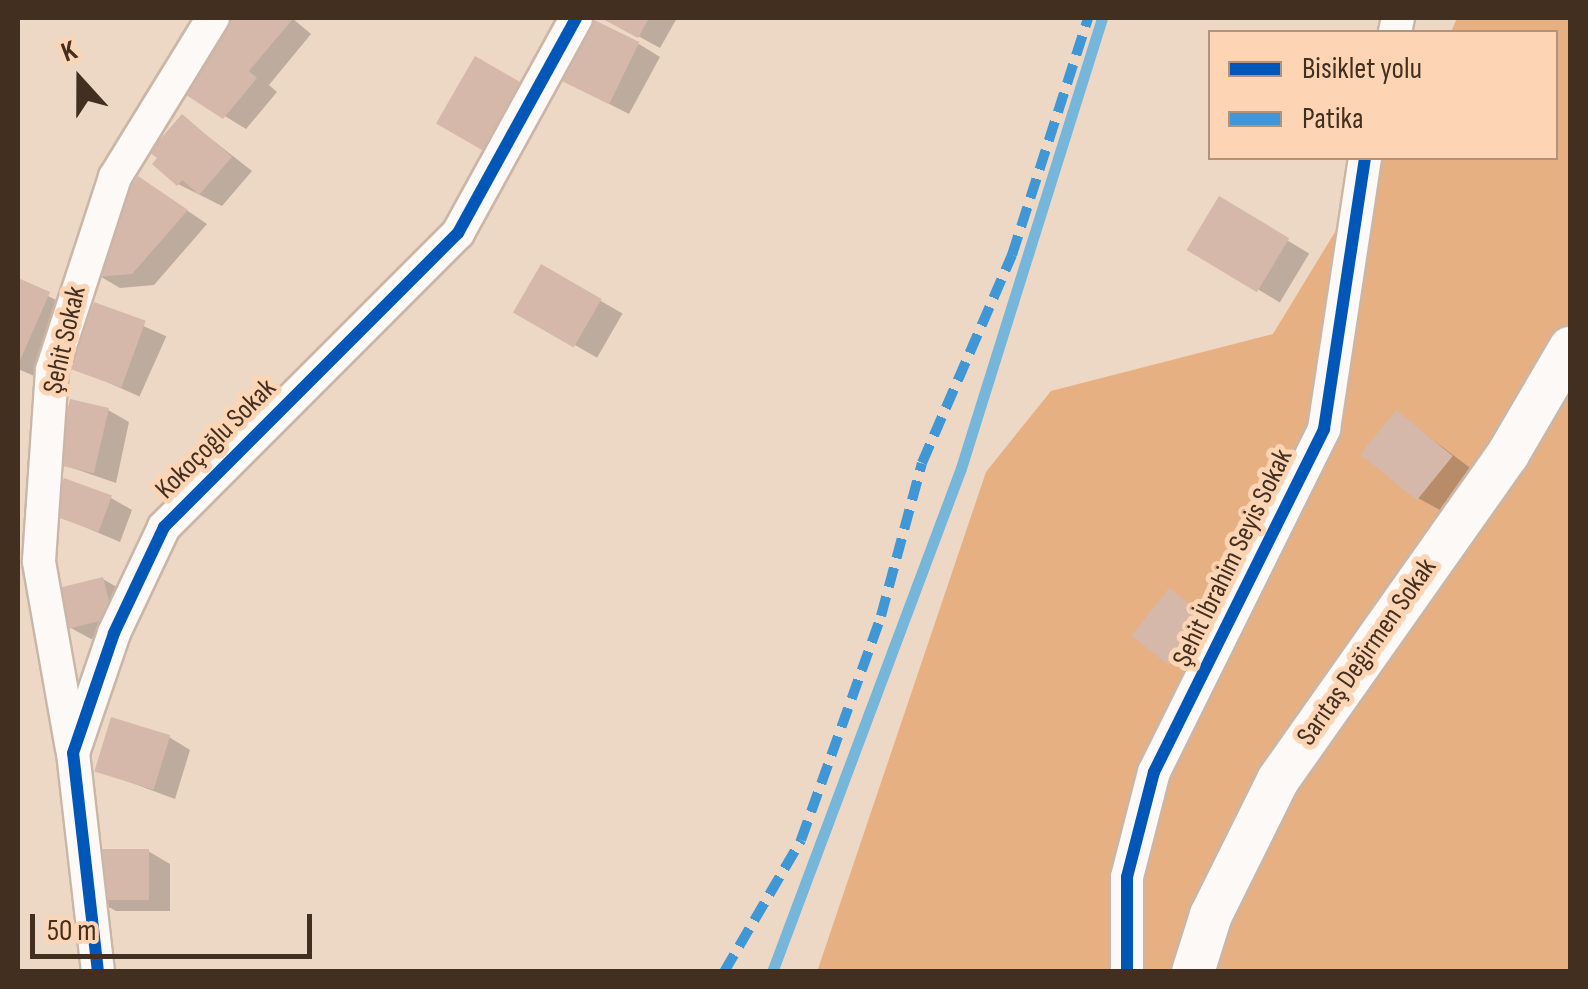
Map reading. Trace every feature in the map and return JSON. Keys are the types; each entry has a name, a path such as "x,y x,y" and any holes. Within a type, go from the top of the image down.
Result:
{"street":[{"name":"Şehit Sokak","path":"73,754 39,561 52,370 115,177 213,18"},
{"name":"Kokoçoğlu Sokak","path":"98,972 73,754 114,633 164,527 458,233 576,18"},
{"name":"Şehit İbrahim Seyis Sokak","path":"1127,972 1128,876 1154,772 1324,430 1365,160"},
{"name":"Sarıtaş Değirmen Sokak","path":"1193,972 1211,914 1278,780 1508,454 1570,348"}],"shaded area":[{"path":"1457,18 1570,18 1570,971 817,972 986,472 1051,391 1273,334 1379,160 1558,160 1558,30 1452,30"}],"building":[{"path":"233,18 292,20 249,71 257,78 223,119 180,91"},
{"path":"590,18 639,42 609,104 560,80"},
{"path":"601,18 649,18 638,38"},
{"path":"475,56 527,86 488,154 436,124"},
{"path":"182,114 232,157 199,195 182,180 177,186 152,164 157,158 149,152"},
{"path":"138,176 188,210 132,274 96,277 88,253"},
{"path":"1219,196 1289,238 1257,292 1187,250"},
{"path":"541,264 602,299 574,347 513,312"},
{"path":"18,278 50,292 18,365"},
{"path":"94,302 146,321 121,388 70,369"},
{"path":"70,399 109,408 94,473 55,464"},
{"path":"1396,410 1453,456 1417,500 1360,454"},
{"path":"64,478 112,495 99,532 51,515"},
{"path":"103,577 113,618 68,629 57,588"},
{"path":"1169,588 1206,617 1168,665 1131,636"},
{"path":"111,717 170,735 154,790 94,772"},
{"path":"92,849 149,849 149,900 92,900"}],"waterway":[{"path":"772,972 961,468 1102,18"}],"marked path":[{"path":"724,972 801,840 881,616 922,463 1012,255 1088,18"}],"cycle path":[{"path":"98,972 73,753 114,633 164,527 458,233 576,18"},
{"path":"1127,972 1127,877 1154,772 1324,429 1365,160"}]}
